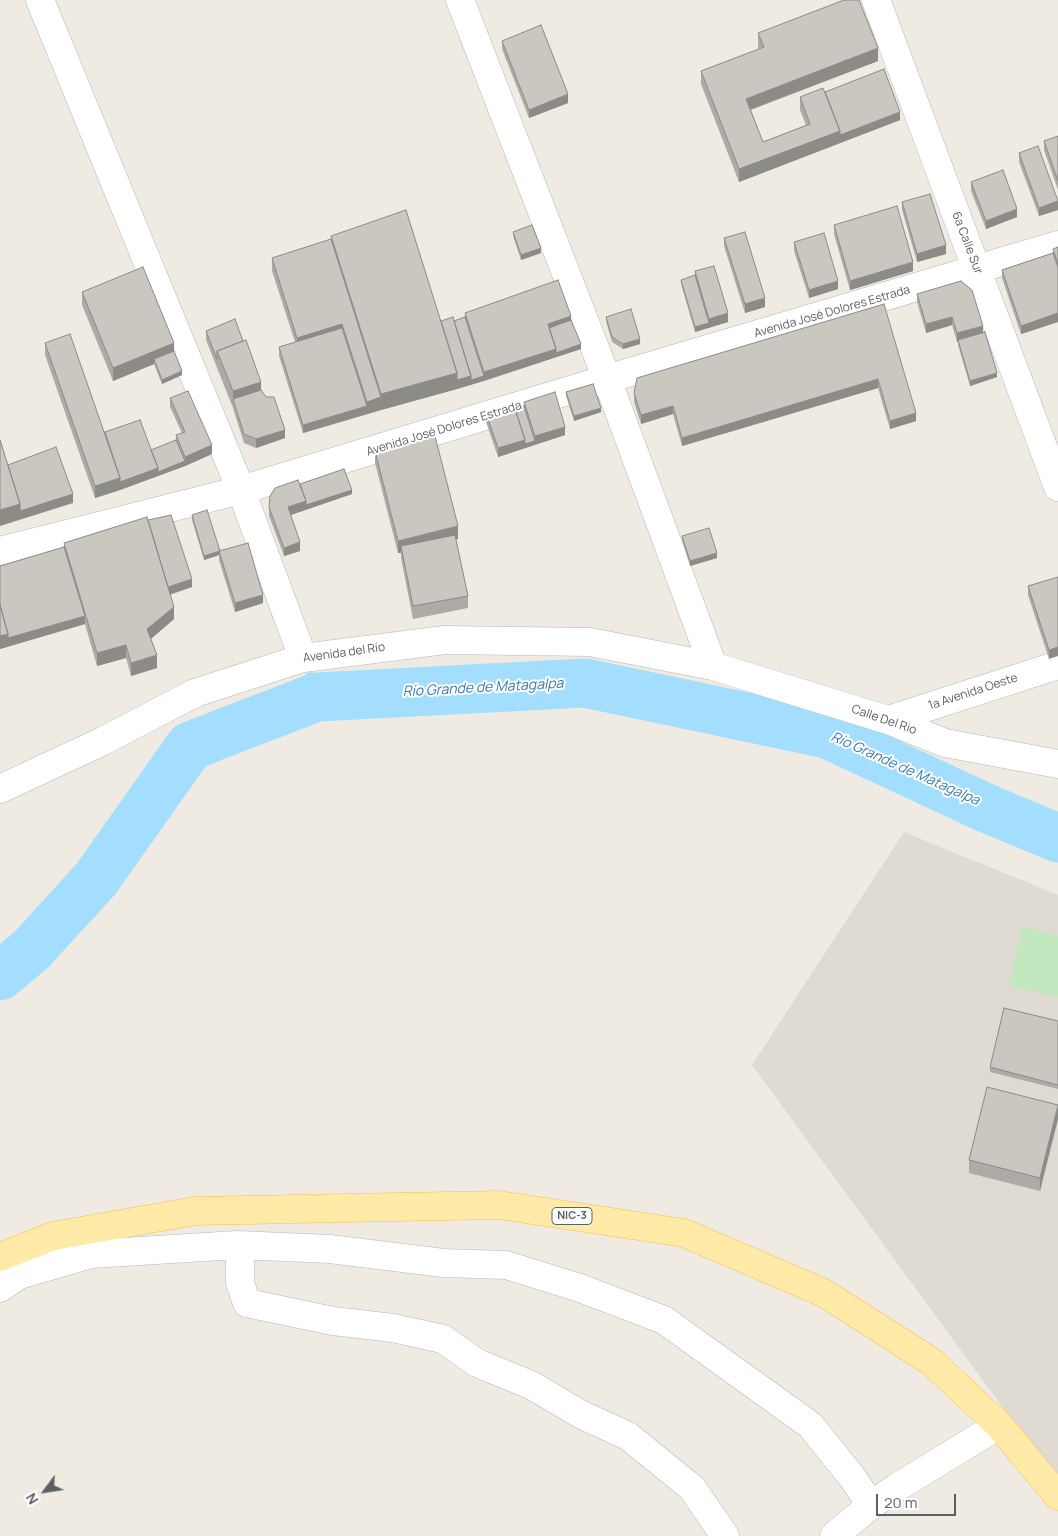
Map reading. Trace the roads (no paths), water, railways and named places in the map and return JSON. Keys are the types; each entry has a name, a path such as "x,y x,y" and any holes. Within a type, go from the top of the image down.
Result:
{"main road":[{"name":"NIC-3","path":"0,1257 53,1236 194,1210 499,1205 684,1233 824,1293 932,1362 999,1425 1058,1496"}],"street":[{"path":"40,0 241,490 303,658"},
{"path":"460,0 607,379 713,666"},
{"name":"6a Calle Sur","path":"876,0 1058,487"},
{"name":"Avenida José Dolores Estrada","path":"0,552 241,490 1058,245"},
{"name":"Avenida del Río","path":"0,789 101,742 194,693 303,658 445,640 590,642 713,666"},
{"name":"1a Avenida Oeste","path":"888,720 1058,665"},
{"name":"Calle Del Rio","path":"713,666 888,720 945,743 1058,764"},
{"path":"0,1288 19,1275 91,1254 237,1245 330,1249 444,1263 506,1265 580,1288 664,1320 810,1426 852,1477 871,1505"},
{"path":"237,1245 240,1261 240,1283 247,1303 333,1321 393,1328 443,1339 477,1363 532,1385 582,1415 628,1436 692,1488 725,1536"},
{"path":"834,1536 871,1505 896,1488 999,1425"}],"waterway":[{"path":"310,676 317,697"},
{"name":"Río Grande de Matagalpa","path":"0,976 31,950 96,879 190,746 317,697 585,683 827,734 986,808 1058,838"}]}
